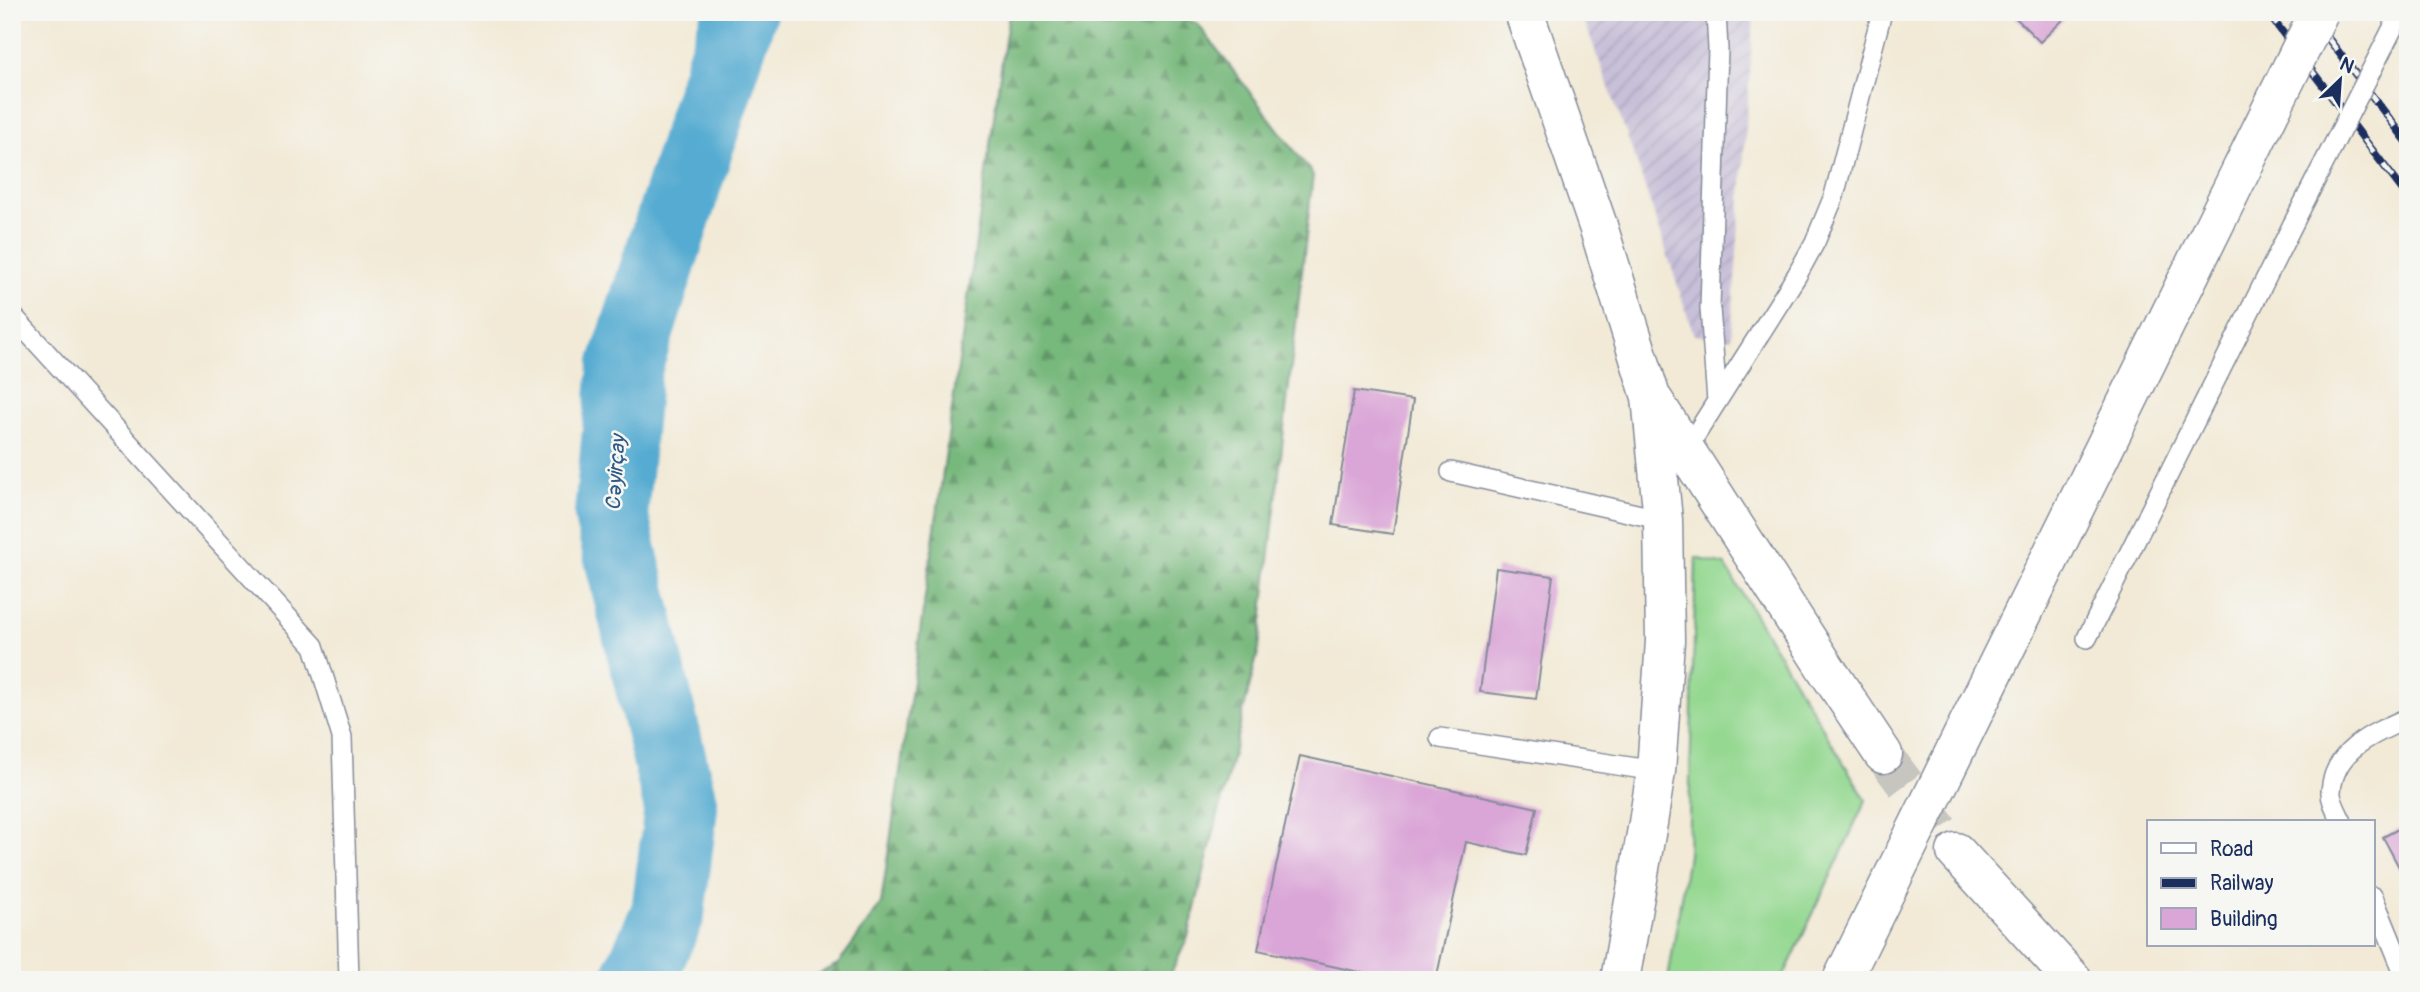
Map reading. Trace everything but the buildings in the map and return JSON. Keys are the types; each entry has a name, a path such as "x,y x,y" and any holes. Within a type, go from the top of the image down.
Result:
{"main road":[{"path":"1524,12 1594,214 1651,397 1663,520 1665,641 1656,771 1619,980"},
{"path":"1842,980 2319,12"},
{"path":"1651,397 1883,754"},
{"path":"1956,852 2073,980"}],"lane":[{"path":"1717,12 1710,307 1717,401"},
{"path":"1686,450 1815,242 1834,196 1882,12"},
{"path":"2087,638 2401,12"},
{"path":"12,315 314,646 341,737 349,980"},
{"path":"1451,472 1663,520"},
{"path":"2341,820 2330,793 2339,762 2368,736 2408,718"},
{"path":"1440,738 1656,771"},
{"path":"2374,899 2407,980"}],"shaded area":[{"path":"1581,12 1754,12 1731,338 1694,335 1637,163"}],"green space":[{"path":"1009,12 1159,12 1197,23 1313,175 1259,648 1188,937 1168,980 807,980 838,964 881,904"},
{"path":"1696,558 1725,565 1866,800 1782,980 1668,980 1688,854"}],"waterway":[{"name":"Cəyirçay","path":"638,980 668,913 681,807 611,515 625,368 740,12"}],"tunnel":[{"path":"1883,754 1956,852"}],"railway":[{"path":"2267,12 2408,197"},
{"path":"2308,12 2408,143"}]}
